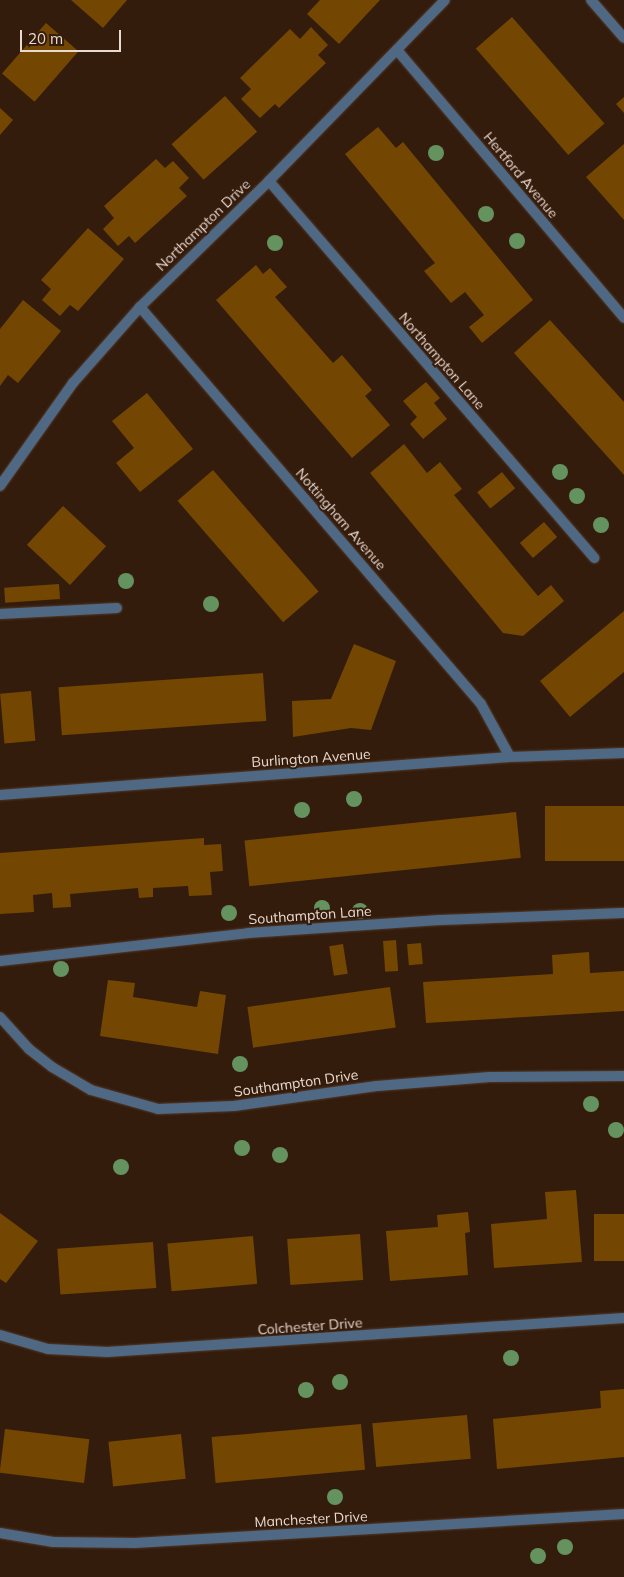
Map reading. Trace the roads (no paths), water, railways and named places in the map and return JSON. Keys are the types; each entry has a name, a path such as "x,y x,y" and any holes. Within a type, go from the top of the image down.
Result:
{"street":[{"name":"Northampton Drive","path":"0,486 74,383 140,307 269,181 445,0"},
{"path":"592,0 624,38"},
{"name":"Hertford Avenue","path":"397,50 624,318"},
{"name":"Northampton Lane","path":"269,181 594,558"},
{"name":"Nottingham Avenue","path":"140,307 481,704 510,757"},
{"path":"0,614 117,608"},
{"name":"Burlington Avenue","path":"0,795 510,757 624,753"},
{"name":"Southampton Lane","path":"0,961 248,933 440,920 624,913"},
{"name":"Southampton Drive","path":"0,1017 29,1049 52,1067 91,1090 158,1109 234,1106 376,1086 480,1078 624,1076"},
{"name":"Colchester Drive","path":"0,1335 48,1349 117,1351 624,1318"},
{"name":"Manchester Drive","path":"0,1533 53,1542 135,1543 624,1514"}]}
